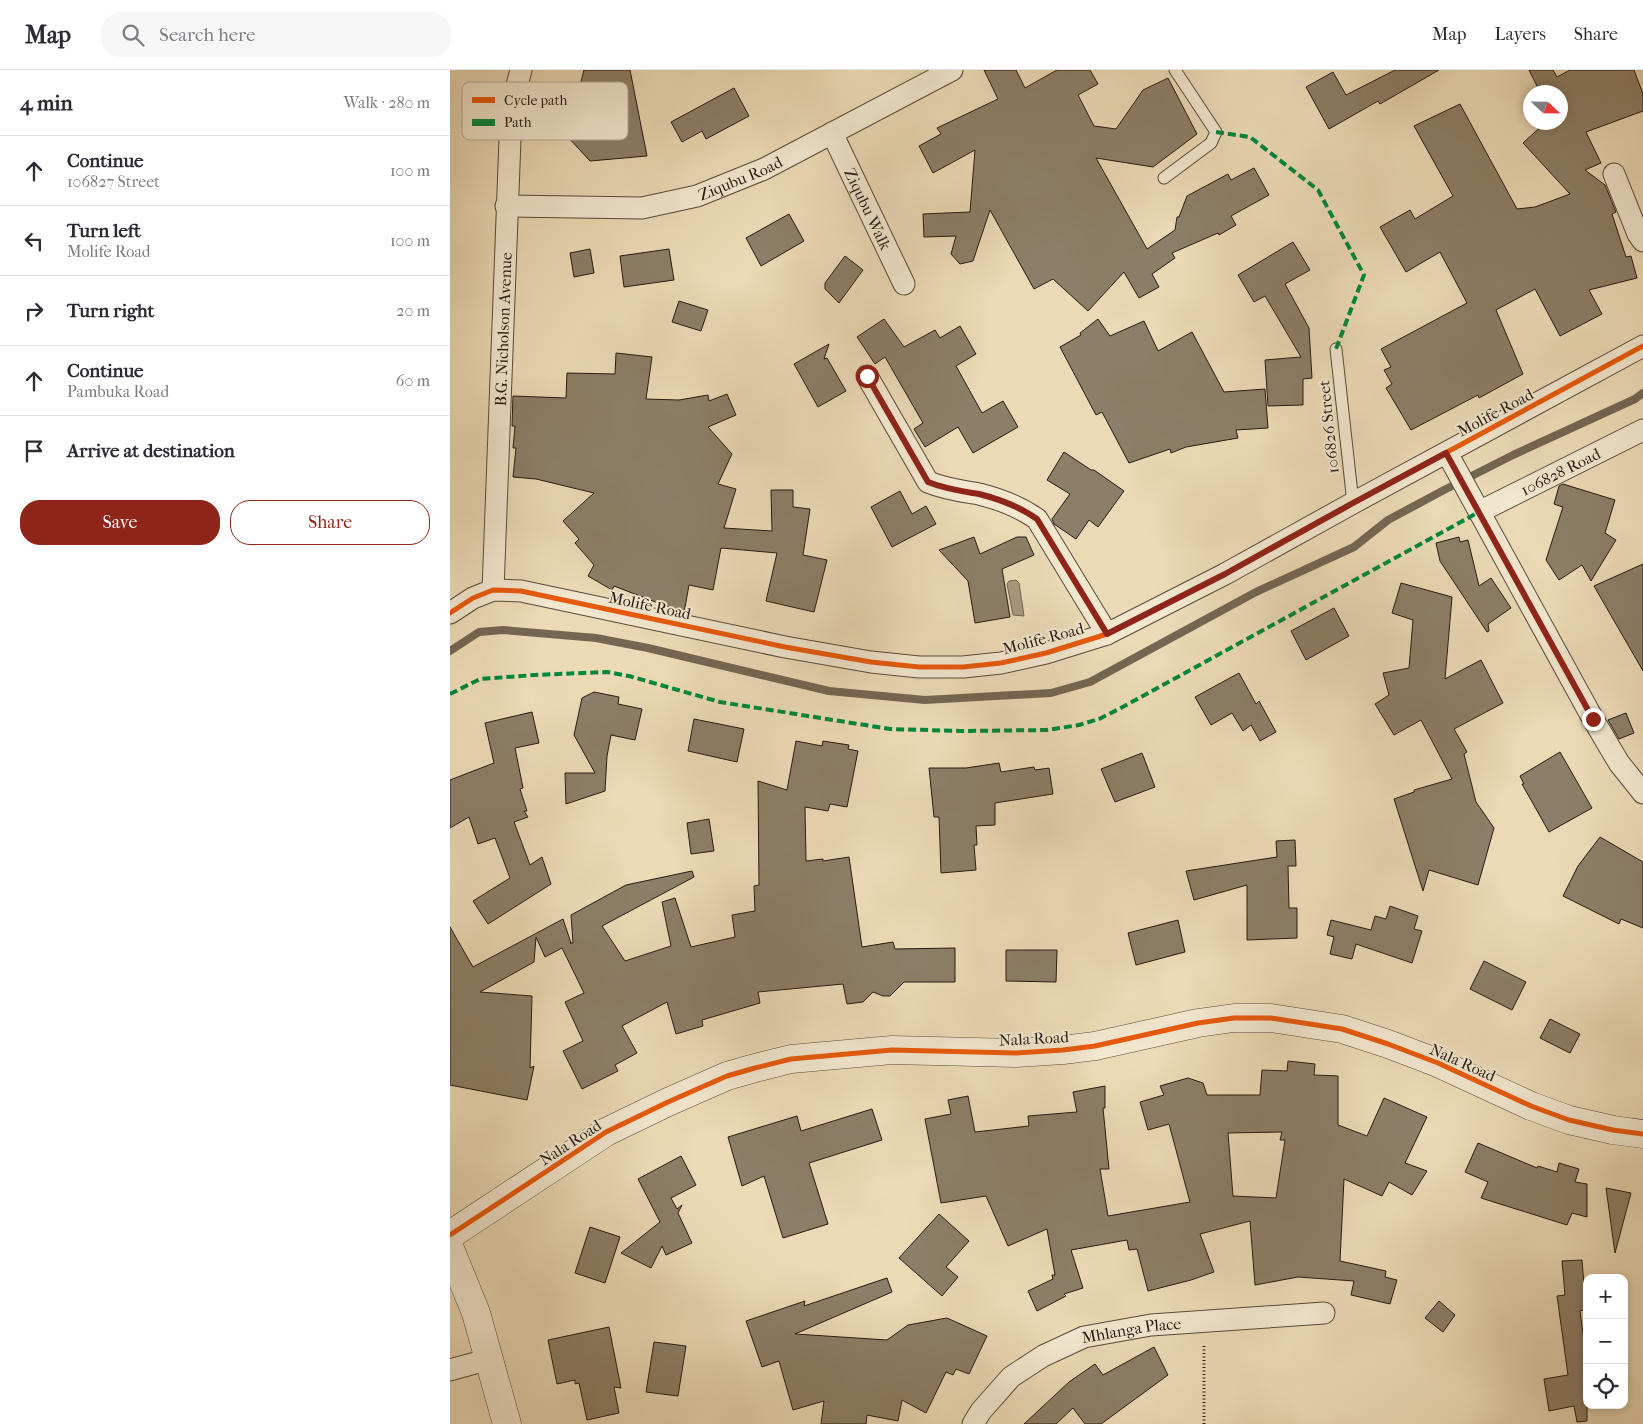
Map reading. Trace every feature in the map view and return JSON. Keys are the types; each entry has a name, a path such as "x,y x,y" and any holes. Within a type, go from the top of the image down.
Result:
{"street":[{"name":"Ziqubu Road","path":"506,206 642,208 698,196 764,169 952,70"},
{"name":"Ziqubu Walk","path":"832,133 904,284"},
{"name":"B.G. Nicholson Avenue","path":"493,590 510,140"},
{"path":"1614,174 1638,234 1643,241"},
{"name":"Molife Road","path":"450,613 473,598 493,590 520,591 785,647 871,662 919,667 963,667 1000,663 1046,653 1107,634 1225,574 1353,503 1449,457 1643,346"},
{"path":"867,376 928,482 944,488 981,495 1022,508 1037,519 1107,634"},
{"name":"106828 Road","path":"1476,506 1643,430"},
{"path":"1449,457 1593,719 1619,762 1643,794"},
{"name":"Nala Road","path":"450,1235 606,1132 727,1076 755,1068 791,1059 892,1050 1016,1053 1063,1050 1095,1046 1198,1023 1234,1018 1271,1018 1342,1029 1438,1063 1532,1106 1569,1120 1613,1130 1643,1134"},
{"path":"450,1249 476,1314 507,1424"},
{"name":"Mhlanga Place","path":"973,1424 981,1411 1011,1377 1043,1356 1084,1337 1152,1324 1324,1313"},
{"path":"450,1370 490,1359"}],"lane":[{"path":"1164,178 1211,143 1216,132 1175,70"},
{"name":"106826 Street","path":"1336,348 1353,503"}],"path":[{"path":"1204,1424 1205,1321"}],"shaded area":[{"path":"1016,580 1019,583 1024,616 1013,615 1007,584 1009,581"}],"building":[{"path":"584,70 630,70 647,156 590,161 571,140 628,140 628,82 581,82"},
{"path":"984,70 1016,70 1025,88 1057,70 1090,70 1098,84 1078,95 1094,126 1116,129 1143,90 1168,78 1197,134 1153,167 1096,158 1147,249 1175,230 1177,217 1179,217 1187,196 1228,174 1231,180 1254,168 1269,195 1231,216 1236,225 1219,235 1218,233 1172,253 1175,258 1152,274 1159,287 1139,298 1124,272 1088,311 1053,279 1034,289 990,210 973,261 960,264 951,254 956,236 924,237 923,214 970,212 975,150 933,173 919,146 941,134 937,128 998,99"},
{"path":"1395,70 1439,70 1380,104 1378,101 1329,129 1306,87 1333,72 1346,95"},
{"path":"1529,70 1553,70 1557,77 1570,70 1634,70 1643,94 1643,111 1586,132 1601,163 1585,170 1605,185 1616,212 1612,214 1626,257 1631,256 1637,278 1589,290 1602,314 1560,336 1535,289 1496,310 1523,374 1479,398 1478,395 1411,430 1386,388 1392,384 1384,370 1391,367 1381,349 1467,303 1440,252 1406,272 1380,227 1410,210 1415,219 1453,196 1414,126 1460,104 1517,209 1535,207 1570,194 1523,143 1537,130 1568,130 1568,85 1536,85"},
{"path":"734,88 749,116 706,139 702,131 682,142 671,122"},
{"path":"789,214 804,241 761,266 746,238"},
{"path":"1293,242 1310,270 1285,284 1309,328 1312,378 1303,379 1303,405 1268,406 1265,360 1301,357 1265,296 1254,302 1238,275"},
{"path":"590,249 594,273 574,277 570,253"},
{"path":"669,249 674,280 624,287 620,256"},
{"path":"845,256 863,270 839,303 825,289 825,283"},
{"path":"679,301 708,310 701,331 672,322"},
{"path":"884,319 904,347 935,330 940,338 960,326 976,354 956,366 982,413 1003,401 1018,427 973,453 958,427 925,447 914,429 923,423 885,357 875,364 857,337"},
{"path":"1098,319 1110,336 1144,321 1158,351 1192,332 1224,392 1265,389 1268,428 1236,430 1238,438 1186,447 1171,453 1170,449 1129,463 1102,412 1096,415 1060,347 1081,335 1080,333"},
{"path":"829,344 824,359 827,358 846,391 818,407 794,364"},
{"path":"616,353 652,357 646,399 679,400 708,395 709,401 727,394 736,415 708,427 732,454 718,484 736,489 724,528 772,531 771,490 793,490 793,507 810,509 803,555 827,560 814,612 766,601 777,553 721,548 713,590 689,585 684,613 614,586 612,590 588,576 594,565 575,543 579,539 563,521 594,493 536,479 513,477 516,448 513,448 515,426 512,426 513,396 566,398 567,373 615,374"},
{"path":"1064,452 1124,491 1098,527 1089,520 1076,539 1054,524 1052,519 1070,494 1047,480"},
{"path":"1563,484 1615,500 1605,533 1616,540 1591,581 1582,565 1559,580 1546,560 1563,507 1554,504 1559,486"},
{"path":"900,491 912,514 926,506 936,524 892,547 871,507"},
{"path":"974,537 980,554 1017,537 1026,537 1034,555 1002,569 1010,617 975,623 968,581 939,550"},
{"path":"1459,537 1460,542 1468,540 1479,586 1491,578 1511,608 1488,624 1489,631 1487,632 1440,561 1436,543"},
{"path":"1643,564 1643,671 1594,586"},
{"path":"1401,583 1452,597 1445,679 1481,660 1503,703 1454,729 1467,752 1464,754 1476,802 1494,828 1478,885 1429,870 1423,891 1394,799 1414,792 1414,790 1452,779 1421,720 1394,735 1375,704 1389,695 1383,673 1409,668 1413,620 1392,613"},
{"path":"1334,608 1349,636 1306,660 1291,631"},
{"path":"1239,673 1256,704 1259,701 1276,732 1260,741 1251,725 1243,731 1232,713 1211,725 1195,697"},
{"path":"594,692 619,697 618,704 642,709 635,740 611,735 607,756 605,791 566,804 565,773 595,773 574,735 582,698"},
{"path":"532,712 539,743 515,748 523,788 520,789 527,811 524,811 528,817 514,822 530,865 542,857 551,884 488,924 473,901 510,878 495,838 478,844 469,817 450,828 450,780 494,763 485,723"},
{"path":"1626,713 1634,733 1619,739 1608,720"},
{"path":"694,719 744,729 737,762 688,751"},
{"path":"796,741 822,746 823,741 849,745 848,749 858,751 847,807 830,804 828,811 805,807 806,861 823,859 823,861 849,857 862,947 893,942 895,949 955,948 955,982 904,982 890,996 883,996 873,992 863,1002 847,1004 843,984 758,992 760,1003 702,1020 703,1026 676,1034 667,1002 622,1026 637,1053 615,1065 618,1071 582,1089 563,1051 583,1041 565,1002 584,993 562,948 545,957 536,937 534,962 480,992 532,996 530,1068 534,1066 527,1100 450,1085 450,927 473,967 563,919 571,943 573,943 571,915 626,885 692,871 694,877 602,926 625,961 671,946 662,902 675,898 691,947 735,937 732,915 755,911 754,886 759,885 758,781 787,790"},
{"path":"1560,752 1592,808 1549,832 1522,784 1524,784 1520,776"},
{"path":"1142,753 1155,787 1115,802 1101,769"},
{"path":"999,763 1001,772 1034,767 1035,770 1049,768 1053,794 995,803 995,825 976,826 977,845 974,845 976,870 941,873 939,817 934,817 929,768 966,768"},
{"path":"709,819 714,851 691,854 687,823"},
{"path":"1600,837 1643,862 1643,928 1621,919 1619,924 1563,896 1578,866"},
{"path":"1295,840 1296,866 1288,866 1289,908 1297,908 1297,938 1247,940 1247,885 1194,900 1186,871 1277,857 1276,841"},
{"path":"1390,906 1418,916 1414,929 1422,931 1412,963 1356,944 1352,959 1330,954 1334,937 1327,935 1331,920 1371,930 1375,916 1386,919"},
{"path":"1178,920 1185,952 1136,965 1128,933"},
{"path":"1006,950 1057,950 1056,982 1006,981"},
{"path":"1484,961 1526,982 1512,1010 1470,989"},
{"path":"1550,1019 1580,1034 1570,1053 1540,1038"},
{"path":"1288,1061 1315,1064 1314,1075 1338,1076 1338,1125 1367,1136 1384,1098 1427,1117 1405,1163 1427,1171 1412,1195 1389,1182 1382,1196 1344,1179 1340,1261 1386,1271 1385,1277 1397,1280 1390,1304 1351,1295 1354,1281 1298,1277 1255,1285 1250,1221 1200,1234 1214,1272 1148,1291 1137,1249 1129,1250 1127,1240 1071,1250 1083,1288 1064,1294 1066,1296 1037,1311 1028,1291 1053,1279 1052,1275 1055,1275 1047,1229 1008,1246 986,1196 941,1203 925,1119 951,1114 948,1100 968,1096 975,1132 1029,1126 1028,1116 1077,1112 1073,1092 1105,1086 1105,1108 1103,1108 1109,1169 1100,1169 1108,1216 1190,1202 1169,1124 1148,1130 1140,1102 1164,1095 1160,1086 1188,1078 1203,1083 1207,1095 1260,1095 1262,1070 1287,1071","holes":["1282,1132 1280,1140 1285,1140 1276,1198 1233,1196 1228,1133"]},
{"path":"872,1109 882,1140 809,1163 828,1224 783,1238 764,1176 742,1186 728,1137 797,1116 801,1131"},
{"path":"1478,1143 1537,1168 1538,1166 1557,1172 1559,1163 1579,1169 1575,1182 1587,1184 1587,1217 1572,1213 1567,1225 1481,1198 1488,1182 1465,1172"},
{"path":"681,1156 696,1185 671,1198 677,1209 682,1205 678,1213 692,1243 666,1255 662,1246 651,1268 621,1253 660,1222 638,1179"},
{"path":"1606,1188 1631,1193 1615,1253"},
{"path":"939,1214 969,1241 946,1267 958,1277 942,1296 899,1258"},
{"path":"590,1227 620,1237 605,1283 575,1273"},
{"path":"1582,1260 1583,1310 1580,1311 1583,1334 1583,1409 1587,1409 1587,1421 1577,1422 1574,1406 1549,1411 1544,1379 1568,1375 1557,1296 1565,1295 1562,1261"},
{"path":"887,1278 892,1292 795,1334 887,1340 908,1325 947,1318 987,1336 969,1374 956,1369 953,1375 946,1372 926,1413 902,1400 898,1421 867,1415 866,1424 821,1424 824,1401 793,1410 779,1361 762,1367 746,1321 805,1301 804,1306"},
{"path":"1439,1301 1455,1315 1443,1332 1425,1318"},
{"path":"609,1327 621,1388 614,1387 619,1413 587,1420 579,1383 575,1384 575,1380 557,1384 548,1340"},
{"path":"654,1342 686,1346 678,1396 646,1392"},
{"path":"1154,1347 1168,1375 1101,1424 1085,1424 1073,1408 1056,1424 1024,1424 1069,1382 1095,1364 1103,1375"}],"waterway":[{"path":"450,651 479,632 503,630 596,638 648,648 829,691 925,700 1051,693 1090,682 1256,592 1354,547 1388,520 1444,490 1513,455 1635,399 1643,393"}],"marked path":[{"path":"1216,132 1250,137 1318,190 1364,275 1336,349"},
{"path":"450,694 480,679 607,672 629,676 720,702 890,729 961,731 1047,730 1079,725 1099,719 1119,709 1479,512"}],"cycle path":[{"path":"450,613 473,598 493,590 521,591 785,647 871,662 919,667 963,667 1001,663 1046,653 1107,634 1225,574 1643,346"},
{"path":"450,1235 606,1132 727,1076 755,1068 791,1059 892,1050 1016,1053 1063,1050 1095,1046 1198,1023 1234,1018 1271,1018 1342,1029 1438,1063 1531,1106 1569,1120 1613,1130 1643,1134"}],"route":[{"path":"867,376 928,482 944,488 981,495 1022,508 1037,519 1107,634 1225,574 1446,453 1593,719"}]}
